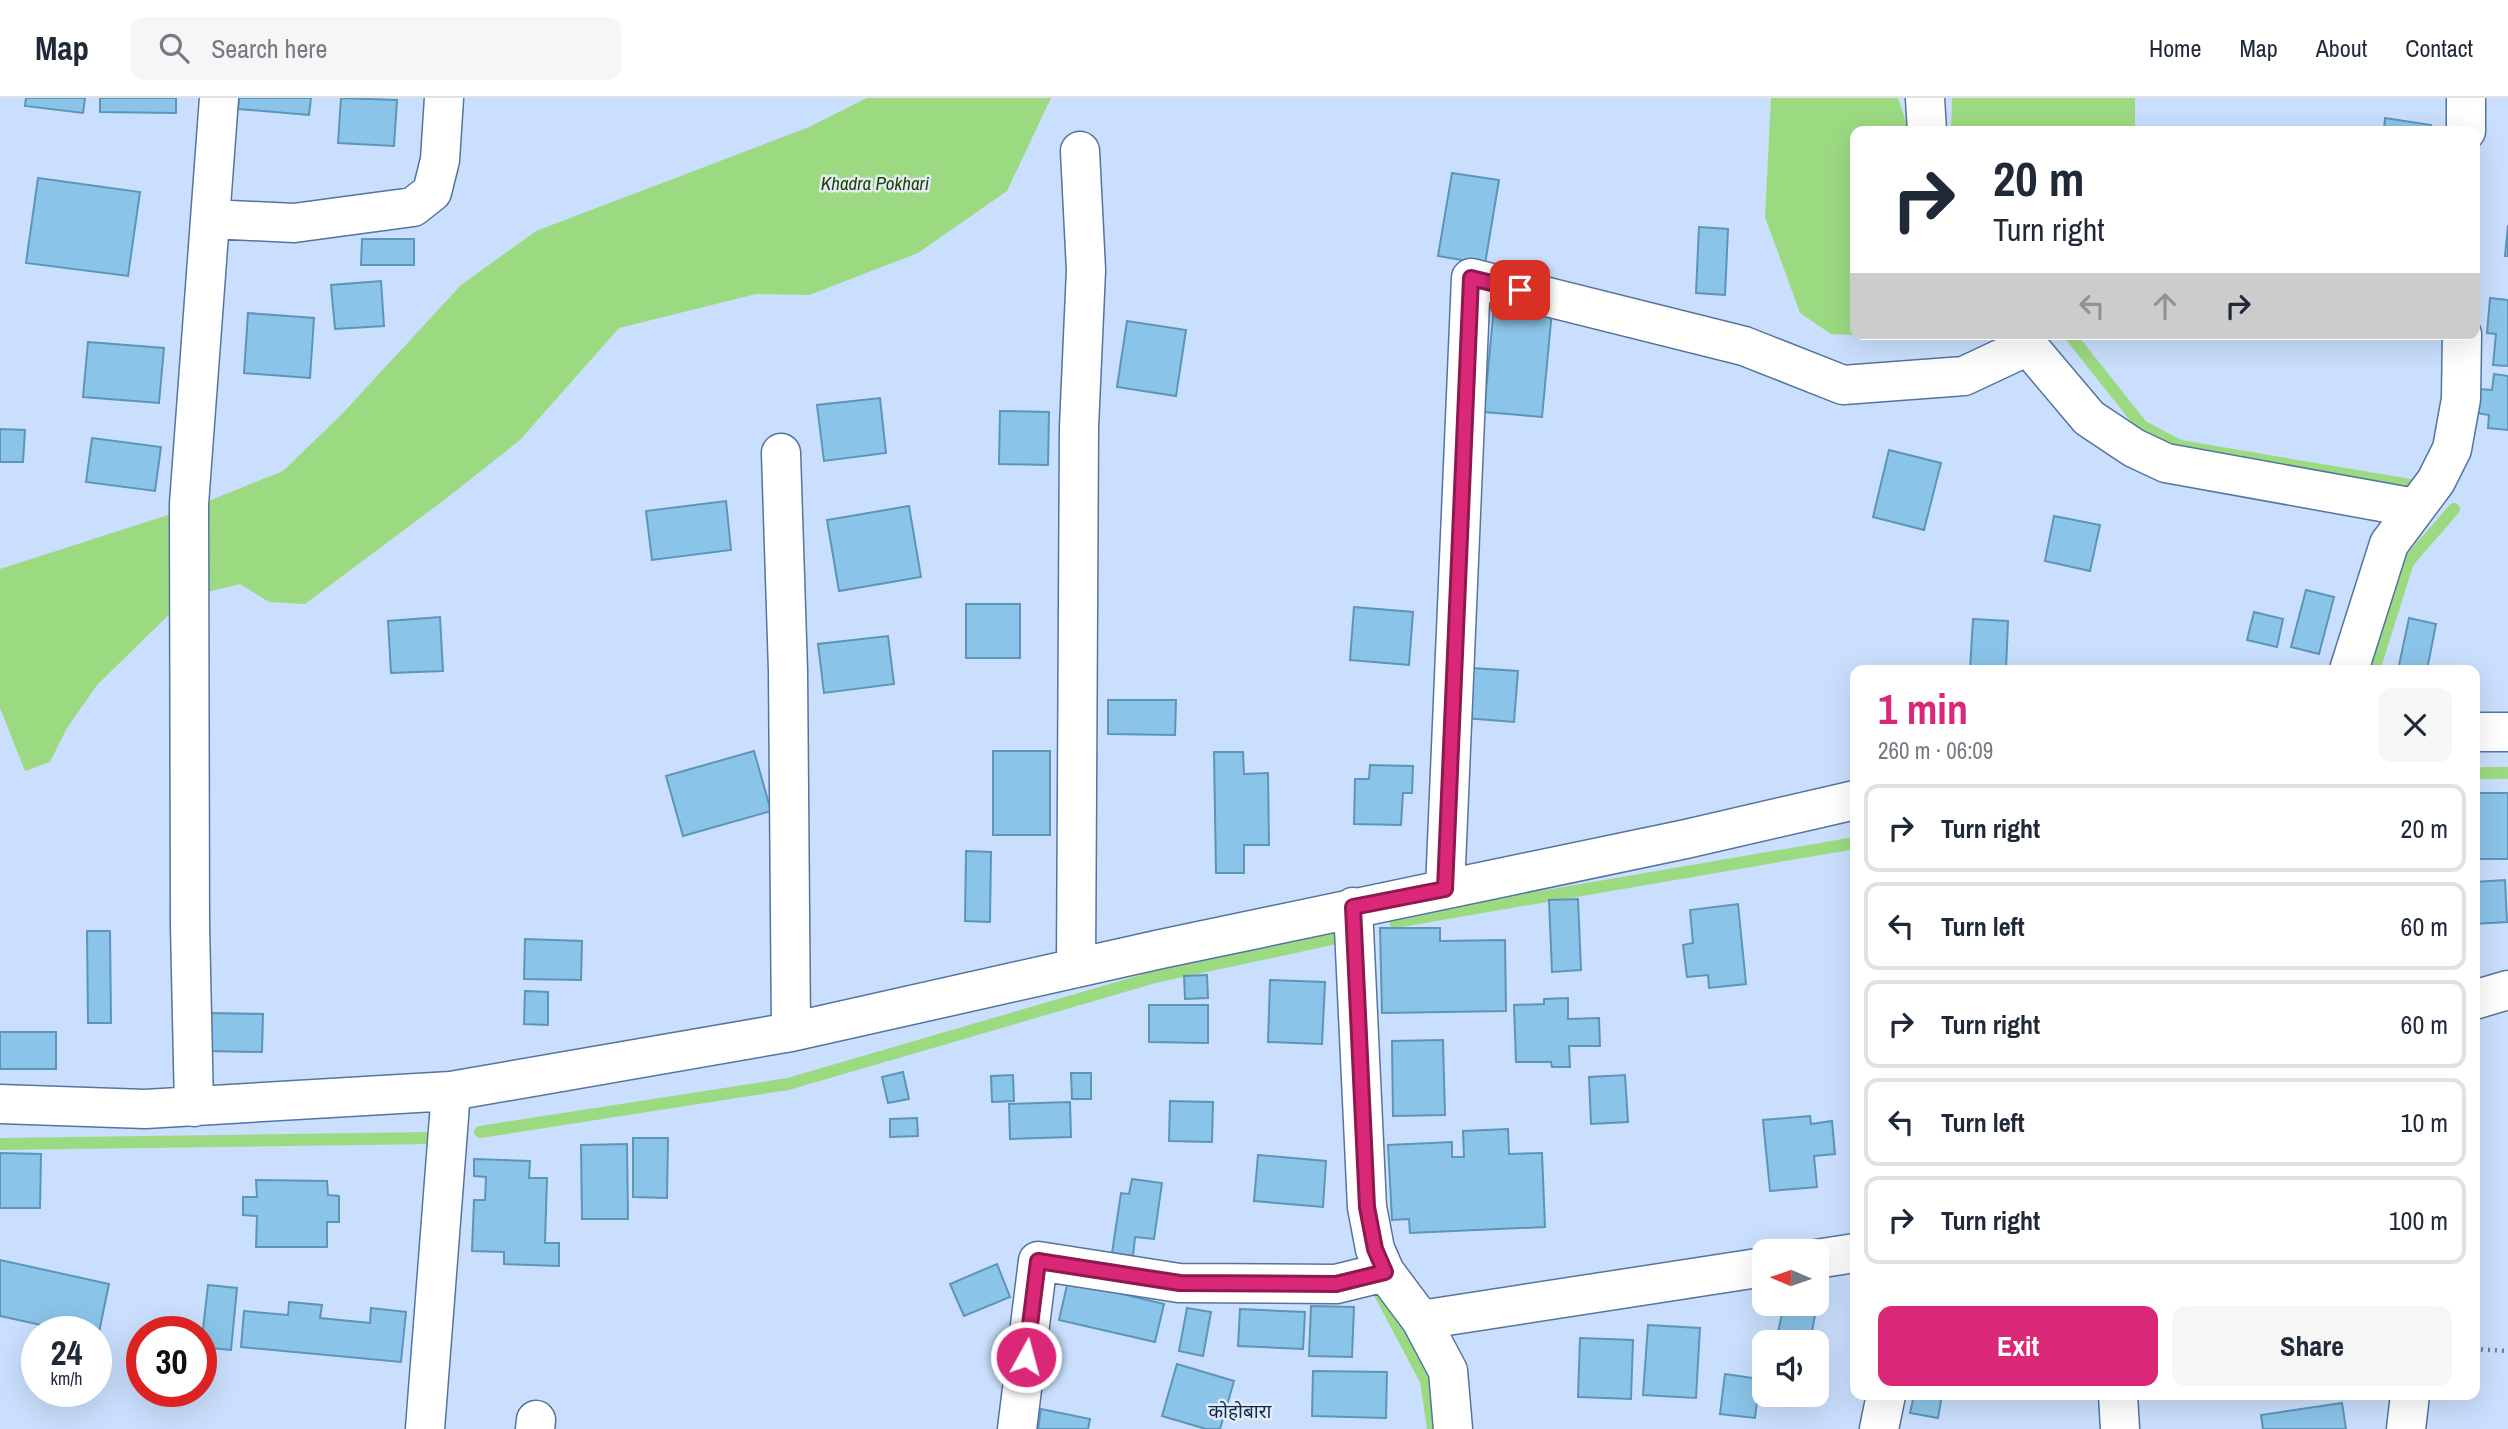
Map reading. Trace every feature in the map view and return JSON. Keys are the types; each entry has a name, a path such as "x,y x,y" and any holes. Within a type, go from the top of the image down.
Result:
{"street":[{"path":"194,1107 189,789 189,504 219,98"},
{"path":"211,219 294,223 413,207 432,192 440,160 444,98"},
{"path":"1925,98 1927,126"},
{"path":"2466,98 2466,126"},
{"path":"1076,968 1079,427 1086,271 1080,151"},
{"path":"1445,889 1471,278 1744,346 1843,386 1964,376 2023,340 2088,418 2134,448 2166,463 2415,508"},
{"path":"2351,665 2389,544 2437,481 2452,449 2461,399 2462,340"},
{"path":"781,453 788,671 791,1032"},
{"path":"2480,732 2508,732"},
{"path":"0,1104 145,1109 451,1091 791,1032 1353,907 1686,839 1850,801"},
{"path":"1353,907 1367,1207 1375,1249 1385,1272 1421,1320 1448,1371 1452,1429"},
{"path":"2480,998 2508,990"},
{"path":"425,1429 451,1091"},
{"path":"1829,1257 1850,1255"},
{"path":"1017,1429 1038,1261 1180,1283 1336,1284 1385,1272"},
{"path":"1421,1320 1752,1269"},
{"path":"1879,1429 1885,1400"},
{"path":"2118,1400 2120,1429"},
{"path":"2406,1429 2409,1400"}],"path":[{"path":"2480,1349 2508,1350"}],"water":[{"name":"Khadra Pokhari","path":"867,98 1051,98 1007,191 918,253 809,295 756,294 619,328 520,440 305,604 269,602 240,584 187,597 97,685 67,728 50,762 25,771 0,708 0,569 196,506 283,471 342,414 461,285 536,231 809,127"},
{"path":"1771,98 1898,98 1907,126 1850,126 1850,335 1831,334 1800,313 1765,217"},
{"path":"1952,98 2135,98 2135,126 1951,126"}],"building":[{"path":"26,98 85,98 83,113 25,106"},
{"path":"100,98 176,98 176,113 100,112"},
{"path":"239,98 311,98 309,115 238,109"},
{"path":"341,98 397,100 394,146 338,143"},
{"path":"2385,118 2431,125 2431,126 2384,126"},
{"path":"1452,173 1499,180 1485,264 1438,256"},
{"path":"38,178 140,192 128,276 26,263"},
{"path":"2508,225 2508,256 2505,256"},
{"path":"1699,227 1728,229 1725,295 1696,293"},
{"path":"362,239 414,239 414,265 361,265"},
{"path":"381,281 384,326 335,329 331,285"},
{"path":"2490,298 2508,300 2508,366 2493,365 2496,334 2487,333"},
{"path":"1494,306 1552,311 1542,417 1484,412"},
{"path":"248,313 314,318 310,378 244,373"},
{"path":"1127,321 1186,330 1176,396 1117,387"},
{"path":"88,342 164,348 159,403 83,397"},
{"path":"2494,374 2508,376 2508,430 2488,428 2489,415 2476,413 2479,389 2492,390"},
{"path":"880,398 886,453 824,461 817,405"},
{"path":"1000,411 1049,412 1048,465 999,464"},
{"path":"0,429 25,430 23,462 0,462"},
{"path":"92,438 161,447 155,491 86,482"},
{"path":"1889,450 1941,463 1924,530 1873,517"},
{"path":"726,501 731,550 652,560 646,511"},
{"path":"909,506 921,577 839,591 827,520"},
{"path":"2054,516 2100,525 2090,571 2045,561"},
{"path":"2306,590 2334,597 2319,654 2291,647"},
{"path":"966,604 1020,604 1020,658 966,658"},
{"path":"1354,607 1413,612 1409,665 1350,660"},
{"path":"2254,612 2283,619 2277,647 2247,640"},
{"path":"440,617 443,671 391,673 388,621"},
{"path":"2409,618 2436,624 2428,665 2399,665"},
{"path":"1973,619 2008,621 2006,665 1970,665"},
{"path":"888,636 894,684 824,693 818,644"},
{"path":"1456,667 1518,671 1514,722 1452,717"},
{"path":"1108,700 1176,700 1175,735 1108,734"},
{"path":"754,751 771,811 683,836 666,776"},
{"path":"993,751 1050,751 1050,835 993,835"},
{"path":"1214,752 1243,752 1244,774 1268,773 1269,845 1244,845 1244,873 1216,873"},
{"path":"1370,765 1413,766 1412,793 1403,793 1401,825 1354,824 1355,779 1369,779"},
{"path":"2480,793 2508,793 2508,859 2480,859"},
{"path":"966,851 991,852 990,922 965,921"},
{"path":"2505,880 2507,922 2480,924 2480,882"},
{"path":"1578,899 1581,970 1552,972 1549,900"},
{"path":"1738,904 1746,984 1709,988 1708,975 1687,977 1683,945 1693,943 1690,910"},
{"path":"1380,928 1440,928 1440,941 1505,940 1506,1011 1382,1013"},
{"path":"87,931 110,931 111,1023 88,1023"},
{"path":"525,939 582,941 581,980 524,979"},
{"path":"1207,975 1208,998 1185,999 1184,976"},
{"path":"1270,980 1325,982 1322,1044 1268,1042"},
{"path":"525,991 548,992 548,1025 524,1024"},
{"path":"1568,998 1568,1019 1599,1018 1600,1046 1569,1046 1570,1067 1552,1067 1551,1062 1516,1062 1514,1005 1544,1004 1544,999"},
{"path":"1149,1005 1208,1005 1208,1043 1149,1042"},
{"path":"207,1013 263,1014 262,1052 206,1051"},
{"path":"0,1032 56,1032 56,1069 0,1069"},
{"path":"1443,1040 1445,1115 1393,1116 1392,1041"},
{"path":"903,1072 909,1099 888,1103 882,1077"},
{"path":"1071,1073 1091,1073 1091,1099 1072,1099"},
{"path":"1013,1075 1014,1101 992,1102 991,1076"},
{"path":"1625,1075 1628,1122 1591,1124 1589,1077"},
{"path":"1170,1101 1213,1102 1212,1142 1169,1141"},
{"path":"1070,1102 1071,1137 1010,1139 1009,1104"},
{"path":"1810,1116 1811,1124 1832,1121 1835,1154 1814,1156 1817,1187 1770,1191 1763,1120"},
{"path":"917,1118 918,1136 890,1137 890,1119"},
{"path":"1508,1129 1509,1154 1542,1153 1545,1227 1410,1233 1409,1219 1392,1220 1388,1145 1452,1142 1452,1157 1464,1157 1463,1131"},
{"path":"633,1138 668,1138 667,1198 633,1197"},
{"path":"627,1144 628,1219 582,1219 581,1145"},
{"path":"0,1153 41,1154 40,1208 0,1208"},
{"path":"1258,1155 1326,1161 1323,1207 1254,1201"},
{"path":"474,1159 530,1161 529,1178 547,1178 545,1243 559,1243 559,1266 504,1264 504,1252 472,1251 474,1200 485,1200 486,1177 474,1176"},
{"path":"1132,1179 1162,1183 1154,1239 1135,1237 1133,1256 1112,1253 1121,1193 1129,1194"},
{"path":"256,1180 327,1181 328,1195 339,1196 339,1222 327,1222 327,1247 256,1247 257,1216 243,1215 243,1197 257,1197"},
{"path":"0,1260 109,1284 102,1316 21,1316 21,1321 0,1316"},
{"path":"997,1264 1010,1297 964,1316 950,1284"},
{"path":"1068,1281 1164,1304 1155,1342 1059,1320"},
{"path":"208,1285 237,1288 231,1350 217,1349 217,1316 204,1316"},
{"path":"289,1302 322,1305 320,1318 370,1323 371,1308 406,1312 401,1362 241,1347 244,1311 288,1315"},
{"path":"1311,1306 1354,1307 1352,1357 1309,1356"},
{"path":"1187,1308 1211,1312 1203,1356 1179,1351"},
{"path":"1240,1309 1305,1312 1303,1349 1238,1346"},
{"path":"1782,1316 1815,1316 1812,1330 1779,1330"},
{"path":"1648,1325 1700,1328 1696,1398 1643,1395"},
{"path":"1580,1338 1633,1340 1631,1399 1578,1397"},
{"path":"1177,1364 1234,1381 1220,1429 1206,1429 1162,1416"},
{"path":"1313,1371 1387,1372 1386,1418 1312,1416"},
{"path":"1725,1374 1752,1378 1752,1407 1756,1407 1755,1418 1720,1414"},
{"path":"1913,1400 1941,1400 1938,1418 1910,1413"},
{"path":"2342,1403 2346,1429 2263,1429 2261,1415"},
{"path":"1041,1409 1090,1419 1088,1429 1038,1429"}],"waterway":[{"path":"2074,340 2142,426 2180,446 2410,485"},
{"path":"2376,665 2408,562 2454,509"},
{"path":"2483,773 2508,773"},
{"path":"1395,922 1850,844"},
{"path":"480,1132 788,1084 1155,977 1337,938"},
{"path":"0,1144 431,1138"},
{"path":"1380,1294 1426,1381 1433,1429"}],"district":[{"name":"कोहोबारा","path":"1240,1411"}],"route":[{"path":"1026,1357 1038,1261 1180,1283 1336,1284 1385,1272 1375,1249 1367,1207 1353,907 1445,889 1471,278 1520,290"}]}
